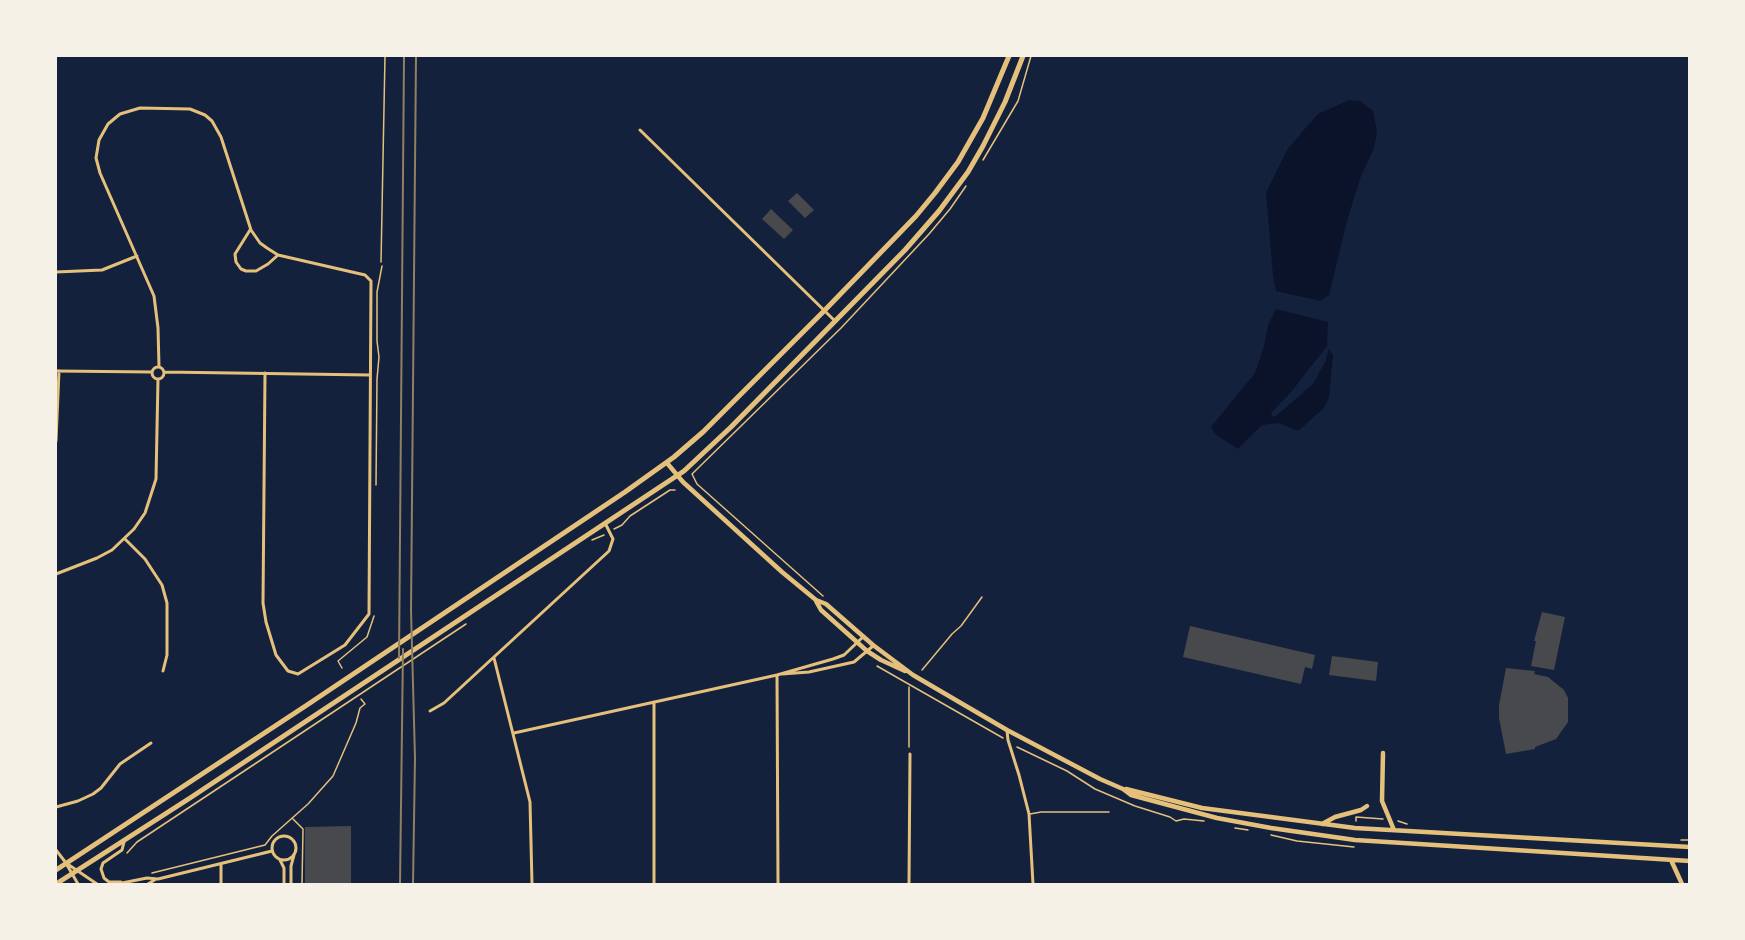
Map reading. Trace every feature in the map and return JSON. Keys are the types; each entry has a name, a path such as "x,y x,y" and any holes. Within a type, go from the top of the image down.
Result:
{"highway":[{"path":"56,870 307,705 667,463 703,432 825,311 935,193 958,162 980,125 1009,56"},
{"path":"56,885 678,476 731,427 905,250 956,190 983,146 1005,102 1023,56"}],"main road":[{"path":"667,463 678,476 816,600 826,604 863,637 913,675"},
{"path":"816,600 821,610 867,651 881,660 913,675 1007,730 1123,789 1202,808 1322,824 1689,847"},
{"path":"1383,753 1382,801 1394,830"},
{"path":"1123,789 1131,795 1217,818 1354,840 1689,861"},
{"path":"1322,824 1367,806"},
{"path":"1671,860 1682,885"}],"street":[{"path":"164,372 159,367 156,304 100,173 96,158 97,146 105,128 120,114 133,109 190,109 205,115 212,121 221,136 251,230 260,243 278,255 365,274 371,281 369,614 345,645 302,673 294,674 288,671 276,655 263,603 265,373"},
{"path":"640,130 835,321"},
{"path":"251,230 243,238 235,254 236,262 241,269 256,271 278,255"},
{"path":"56,272 94,272 137,256"},
{"path":"56,441 57,371 152,372 159,367"},
{"path":"152,372 154,377 158,378"},
{"path":"164,372 370,375"},
{"path":"158,378 162,377 164,372"},
{"path":"56,574 104,555 125,539 146,513 155,486 158,378"},
{"path":"430,711 444,703 609,551 613,539 605,522"},
{"path":"125,539 145,559 162,585 167,603 168,636 163,671"},
{"path":"514,733 777,675 844,655 863,637"},
{"path":"777,675 809,672 854,662 873,645"},
{"path":"494,658 530,802 532,885"},
{"path":"777,675 778,885"},
{"path":"654,702 654,885"},
{"path":"1007,730 1029,814 1033,885"},
{"path":"56,807 93,794 101,788 120,764 152,743"},
{"path":"909,885 910,754"},
{"path":"284,885 284,868 272,851 274,840 285,836 295,843 291,866 291,885"},
{"path":"124,840 122,850 103,863 101,871 109,882 132,881"},
{"path":"56,850 78,885"},
{"path":"148,885 158,879 272,851"},
{"path":"280,860 290,859 295,853"},
{"path":"66,863 97,885"},
{"path":"221,864 221,885"},
{"path":"117,885 147,878 158,879"},
{"path":"158,879 158,885"}],"lane":[{"path":"381,262 385,56"},
{"path":"1029,814 1109,812"}],"path":[{"path":"830,602 697,484 692,474 841,328"},
{"path":"620,526 630,516 670,490 675,490"},
{"path":"922,670 961,626 982,597"},
{"path":"128,852 137,842 417,657"},
{"path":"338,661 342,668"},
{"path":"909,687 910,754"},
{"path":"146,874 265,845 308,804 333,776 356,723 360,708 365,704 362,699"},
{"path":"292,818 303,829 302,885"},
{"path":"1356,818 1382,819"}],"water":[{"path":"1349,100 1360,101 1373,111 1377,132 1374,148 1361,176 1347,221 1329,295 1320,301 1276,291 1266,193 1287,150 1318,114"},
{"path":"1276,309 1328,322 1327,346 1292,391 1271,413 1272,416 1276,416 1313,384 1329,349 1333,355 1329,398 1324,408 1298,431 1279,423 1262,425 1238,449 1216,435 1211,427 1255,373 1268,325"}],"building":[{"path":"797,193 814,210 805,218 788,201"},
{"path":"771,209 793,230 784,239 762,219"},
{"path":"1542,612 1565,617 1554,670 1531,666 1536,641 1534,641"},
{"path":"1190,626 1315,655 1312,669 1305,667 1301,684 1183,657"},
{"path":"1332,656 1378,662 1376,681 1329,675"},
{"path":"1506,668 1535,671 1534,674 1548,677 1564,690 1568,698 1568,722 1556,739 1535,747 1535,749 1506,754 1499,718 1499,705"},
{"path":"351,826 351,884 305,884 305,827"}],"railway":[{"path":"399,658 404,56"},
{"path":"413,884 415,758 411,610 416,56"},
{"path":"400,884 403,649"}]}
